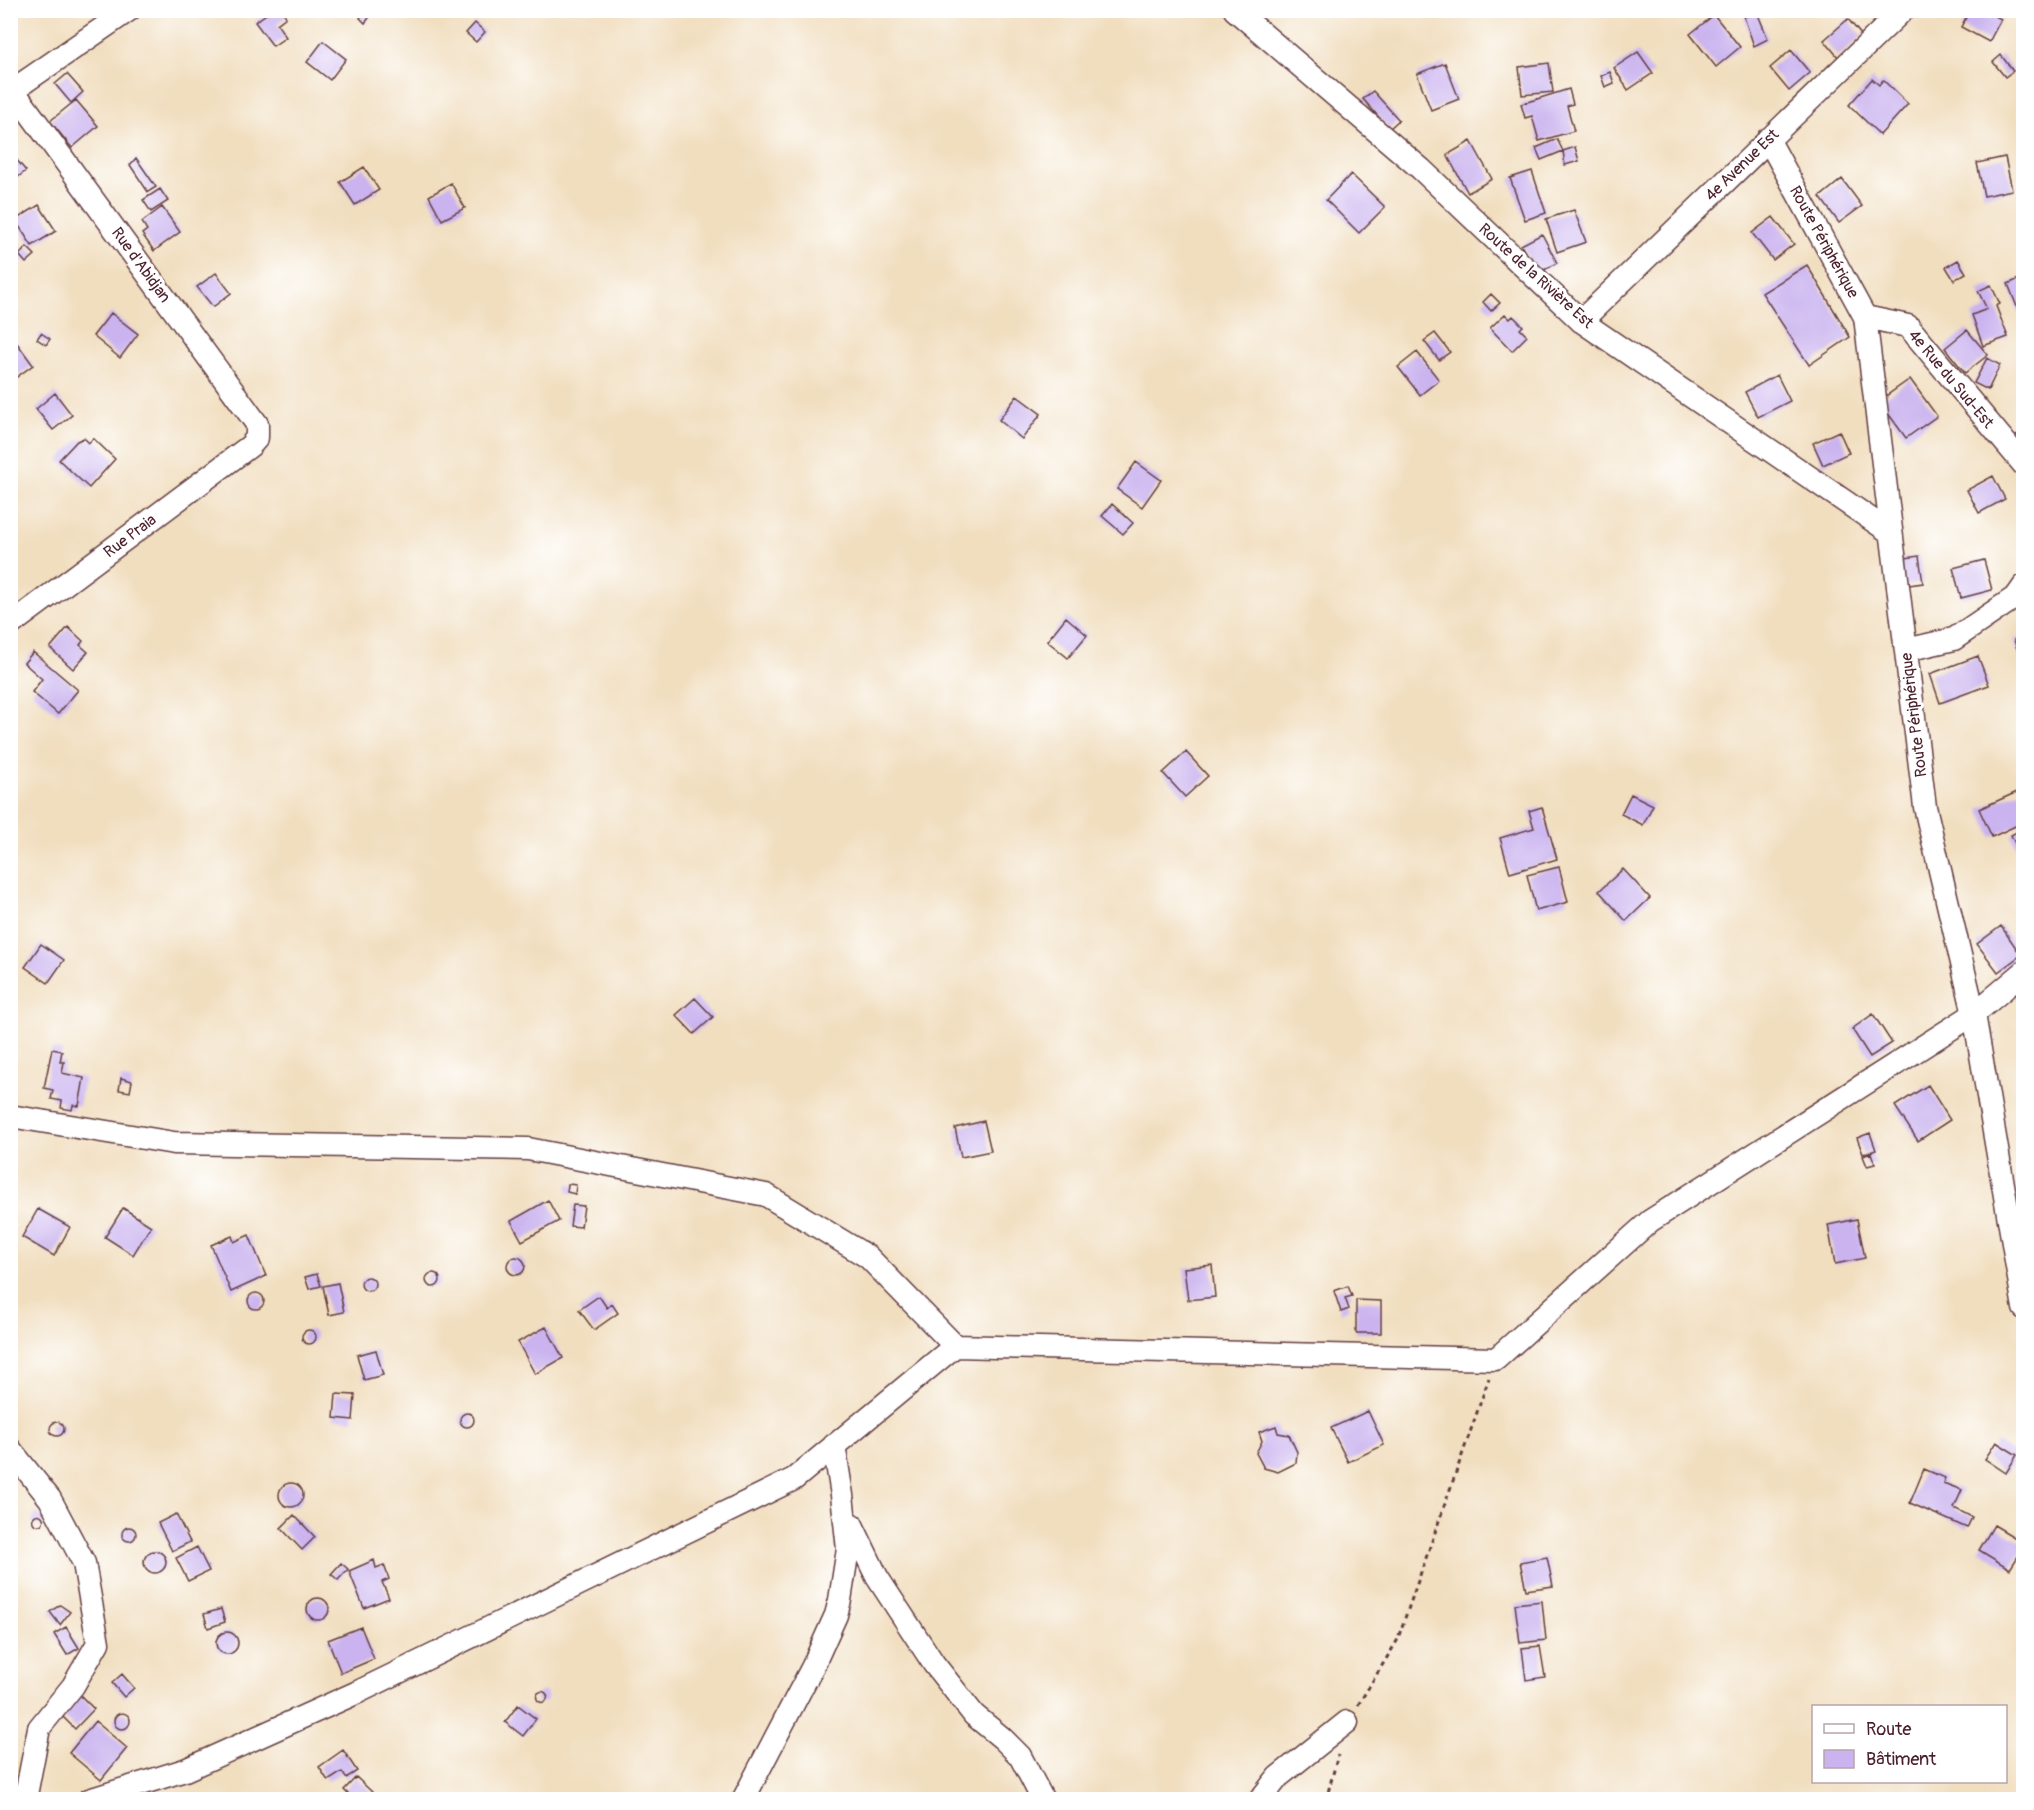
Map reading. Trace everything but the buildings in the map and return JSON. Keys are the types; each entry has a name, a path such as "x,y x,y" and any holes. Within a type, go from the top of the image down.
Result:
{"street":[{"path":"11,89 129,10"},
{"name":"Route de la Rivière Est","path":"1235,10 1421,169 1581,321 1891,533"},
{"name":"4e Avenue Est","path":"1581,321 1903,10"},
{"name":"Rue d'Abidjan","path":"11,89 258,424 257,438 250,446"},
{"name":"Route Périphérique","path":"1768,140 1864,316 1925,807 1974,1014 2024,1308"},
{"name":"4e Rue du Sud-Est","path":"1864,316 1908,326 2024,465"},
{"name":"Rue Praia","path":"10,625 250,446"},
{"path":"1906,650 1954,639 2017,596 2024,586"},
{"path":"89,1800 185,1770 358,1692 794,1479 955,1346 1496,1359 1650,1221 1974,1014 2024,972"},
{"path":"10,1116 174,1143 528,1149 766,1195 868,1257 955,1346"},
{"path":"743,1800 813,1666 836,1615 848,1549 834,1445"},
{"path":"10,1449 50,1499 84,1563 98,1643 73,1686 39,1728 25,1800"},
{"path":"842,1494 855,1534 877,1577 902,1616 934,1664 974,1715 1020,1756 1042,1800"},
{"path":"1260,1800 1278,1777 1347,1722"}],"path":[{"path":"1347,1722 1397,1641 1496,1359"},
{"path":"1326,1800 1339,1752"}]}
